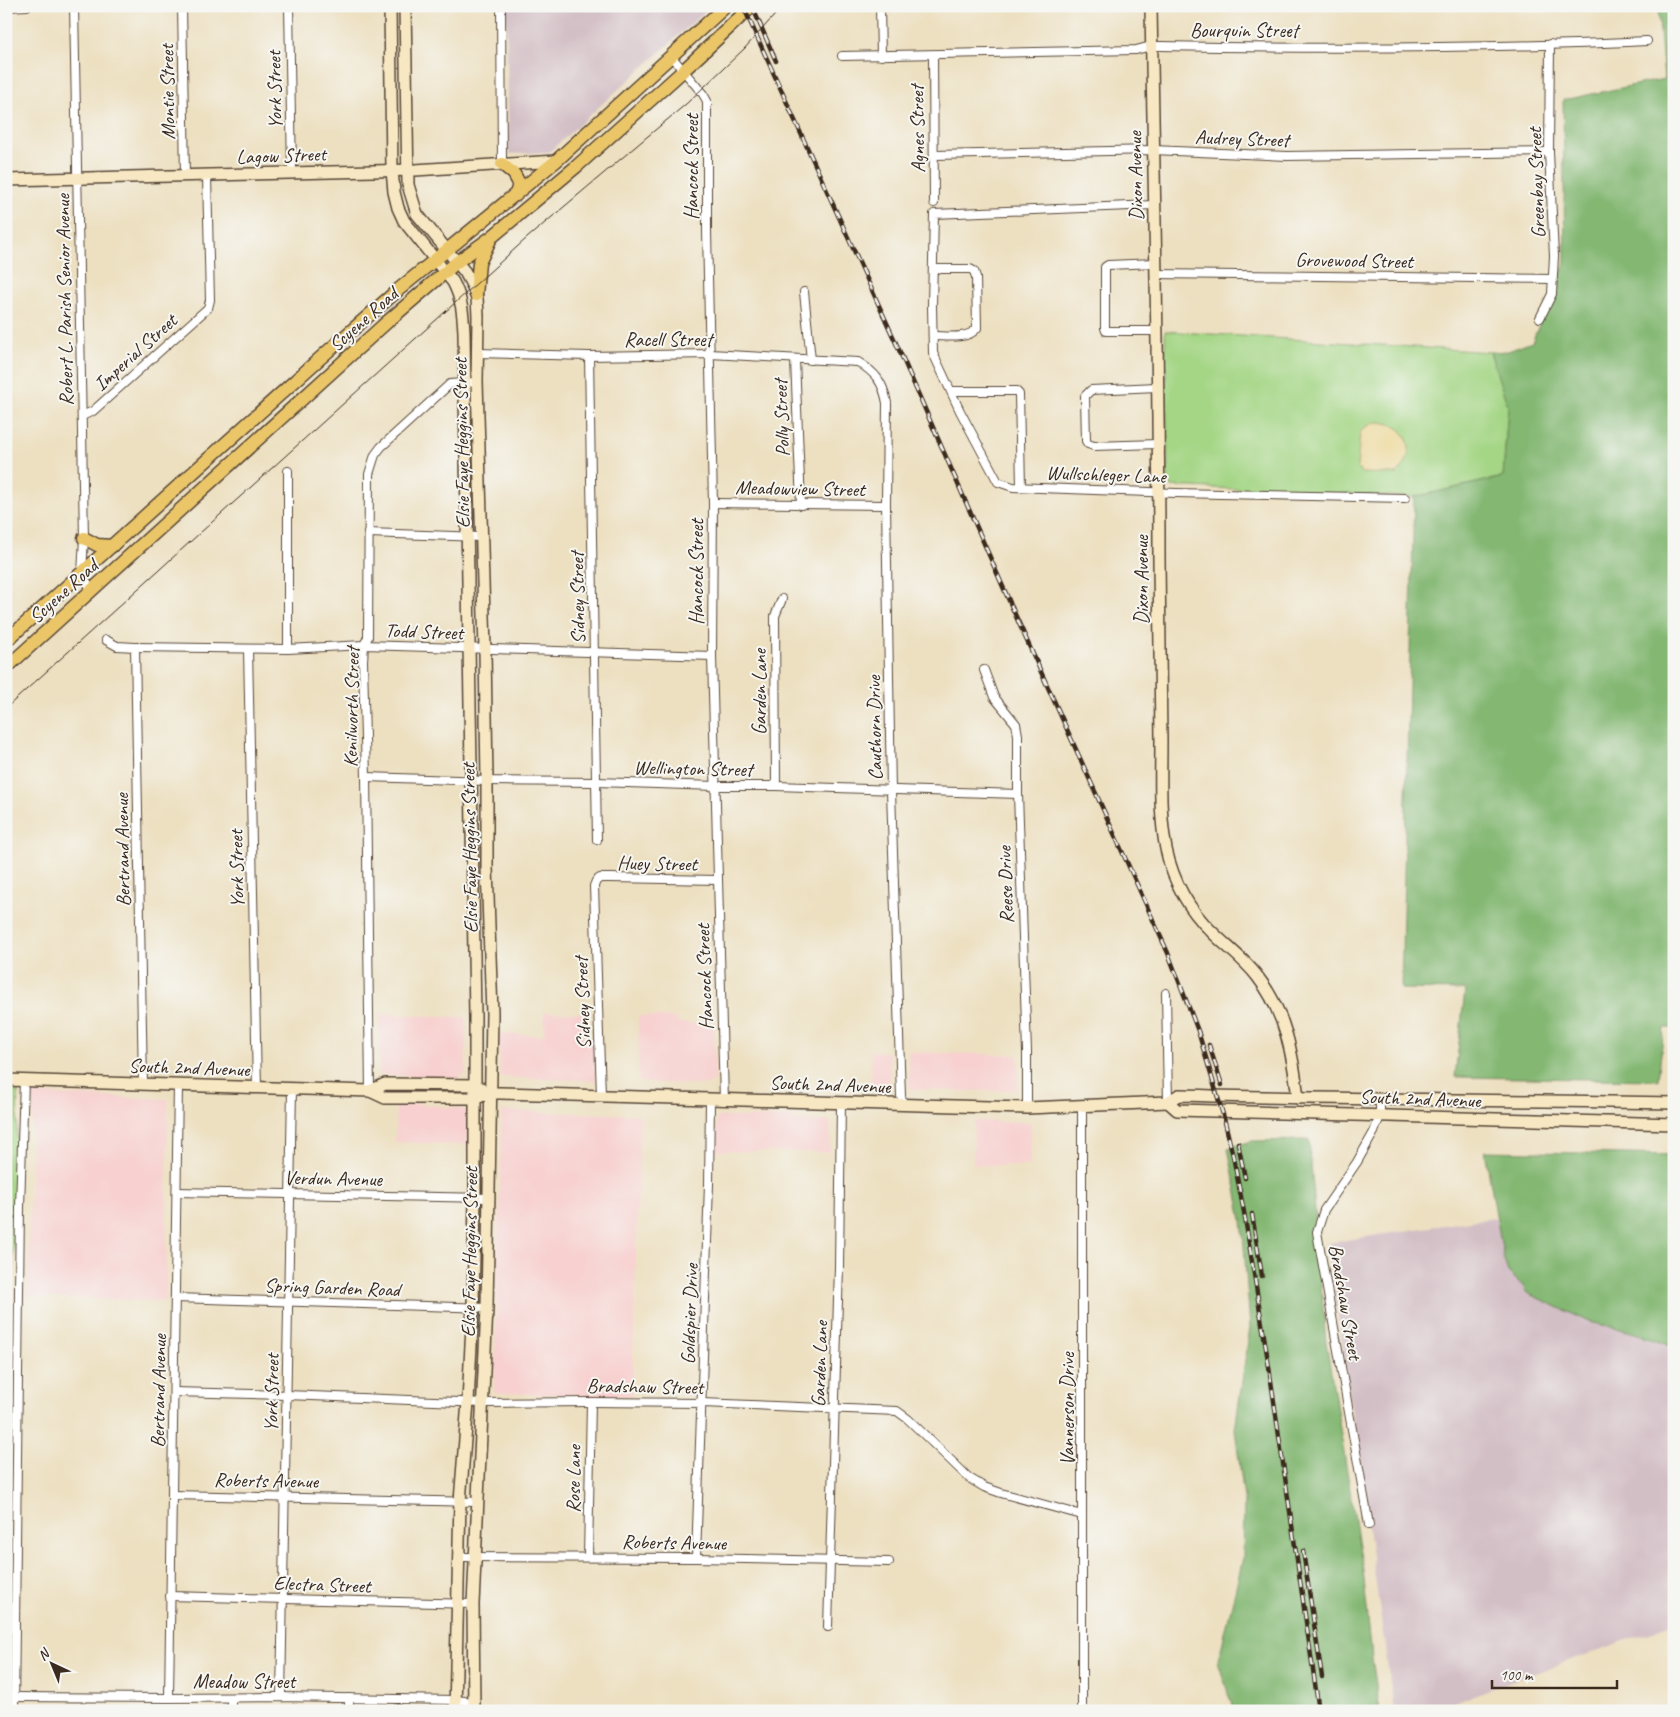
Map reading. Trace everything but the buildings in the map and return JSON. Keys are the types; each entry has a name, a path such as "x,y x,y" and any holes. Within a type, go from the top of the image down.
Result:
{"main road":[{"name":"Elsie Faye Heggins Street","path":"390,6 392,170 394,192 404,221 445,272 458,292 462,306 471,780 475,1198 474,1307 460,1501 455,1706"},
{"name":"Elsie Faye Heggins Street","path":"404,6 410,196 417,214 471,281 476,295 478,316 477,382 485,649 488,781 487,867 492,1014 487,1308 473,1604 474,1707"},
{"name":"Scyene Road","path":"6,641 391,296 556,161 726,6"},
{"name":"Scyene Road","path":"6,668 387,322 457,262 493,236 577,166 752,6"},
{"name":"Dixon Avenue","path":"1151,6 1159,492 1161,792 1166,848 1172,872 1194,912 1257,976 1273,1000 1284,1027 1293,1058 1298,1098"},
{"name":"Lagow Street","path":"6,180 408,170 556,161"},
{"path":"502,164 514,174 519,183 516,195"},
{"path":"476,295 479,262 493,236"},
{"path":"268,431 279,410 280,404 277,397"},
{"path":"84,538 97,545 112,546"},
{"path":"474,1016 492,1014"},
{"name":"South 2nd Avenue","path":"6,1080 370,1091 385,1098 475,1098 491,1093 1027,1108 1168,1102 1178,1095 1674,1103"},
{"name":"South 2nd Avenue","path":"370,1091 386,1084 475,1085 491,1093"},
{"name":"South 2nd Avenue","path":"1168,1102 1177,1110 1674,1124"}],"street":[{"path":"6,7 27,6"},
{"name":"Robert L. Parish Senior Avenue","path":"74,6 84,538 82,573"},
{"name":"Montie Street","path":"182,6 185,176"},
{"name":"York Street","path":"289,6 292,173"},
{"path":"501,6 502,164"},
{"path":"880,6 881,56"},
{"name":"Bourquin Street","path":"842,56 1136,50 1151,46 1364,47 1647,41"},
{"name":"Greenbay Street","path":"1540,318 1552,294 1554,256 1549,152 1550,44"},
{"name":"Agnes Street","path":"932,55 934,203"},
{"name":"Hancock Street","path":"671,56 708,101 707,231 713,503 712,656 724,1100"},
{"name":"Audrey Street","path":"934,155 1153,150 1287,156 1549,152"},
{"name":"Imperial Street","path":"82,416 93,411 208,308 210,300 207,176"},
{"path":"932,336 968,335 977,328 976,277 974,271 970,269 933,269 934,214 1154,205"},
{"name":"Grovewood Street","path":"1156,331 1106,331 1105,267 1108,265 1155,269 1552,279"},
{"name":"Wullschleger Lane","path":"933,269 933,353 995,478 1004,485 1159,492 1405,498"},
{"name":"Polly Street","path":"804,292 811,360"},
{"name":"Racell Street","path":"478,353 590,356 710,354 858,362"},
{"name":"Sidney Street","path":"590,356 597,840"},
{"name":"Polly Street","path":"795,360 801,505"},
{"name":"Cauthorn Drive","path":"858,362 871,370 878,379 885,392 887,403 886,505 891,791 901,1096 903,1105"},
{"name":"Kenilworth Street","path":"370,1091 363,661 364,645 368,637 368,474 375,455 450,384 477,382"},
{"path":"1157,387 1091,390 1084,396 1086,441 1088,444 1094,446 1158,444"},
{"path":"951,390 1016,391 1019,394 1021,487"},
{"path":"288,471 288,649"},
{"name":"Meadowview Street","path":"713,503 886,505"},
{"path":"368,533 481,537"},
{"path":"82,573 92,591"},
{"name":"Garden Lane","path":"776,786 775,616 782,599"},
{"path":"106,640 117,646 135,647"},
{"name":"Todd Street","path":"135,647 288,649 364,645 712,656"},
{"name":"Bertrand Avenue","path":"135,647 143,1084"},
{"name":"York Street","path":"248,649 257,1088"},
{"name":"Reese Drive","path":"984,670 994,696 1016,724 1018,735 1027,1108"},
{"name":"Wellington Street","path":"366,777 776,786 1018,794"},
{"name":"Huey Street","path":"596,881 600,878 718,880"},
{"name":"Sidney Street","path":"596,881 594,886 601,1096"},
{"path":"1166,993 1168,1102"},
{"path":"14,1711 24,1080"},
{"name":"Bertrand Avenue","path":"169,1698 178,1085"},
{"name":"York Street","path":"282,1697 292,1090"},
{"name":"Dixon Avenue","path":"1298,1098 1298,1113"},
{"name":"Bradshaw Street","path":"1369,1525 1317,1232 1324,1210 1357,1162 1374,1132 1380,1116 1380,1098"},
{"name":"Goldspier Drive","path":"696,1558 709,1184 710,1100"},
{"name":"Garden Lane","path":"828,1627 839,1267 841,1103"},
{"name":"Vannerson Drive","path":"1082,1107 1082,1711"},
{"name":"Verdun Avenue","path":"177,1192 489,1198"},
{"name":"Spring Garden Road","path":"175,1298 487,1308"},
{"name":"Bradshaw Street","path":"174,1392 483,1403 702,1403 897,1412 912,1422 969,1478 984,1487 1082,1515"},
{"name":"Rose Lane","path":"588,1557 590,1402"},
{"name":"Roberts Avenue","path":"172,1495 478,1502"},
{"name":"Roberts Avenue","path":"458,1557 696,1558 889,1562"},
{"path":"6,1581 15,1581"},
{"name":"Electra Street","path":"170,1596 473,1604"},
{"name":"Meadow Street","path":"14,1697 349,1698 474,1707"},
{"path":"231,1698 231,1711"},
{"path":"349,1698 349,1711"}],"shaded area":[{"path":"506,6 711,6 549,152 509,154"},
{"path":"544,1012 582,1013 583,1037 594,1038 596,1081 500,1077 499,1034 544,1035"},
{"path":"380,1014 466,1017 466,1072 460,1078 379,1075"},
{"path":"638,1016 676,1018 677,1023 714,1024 715,1079 708,1085 639,1082"},
{"path":"871,1051 889,1052 890,1087 871,1089"},
{"path":"908,1052 1018,1055 1018,1090 910,1089"},
{"path":"33,1094 168,1099 166,1301 27,1297"},
{"path":"396,1103 462,1109 468,1112 468,1145 395,1142"},
{"path":"502,1111 640,1115 632,1396 494,1393"},
{"path":"717,1117 793,1117 793,1121 830,1121 830,1152 716,1151"},
{"path":"974,1121 1031,1122 1030,1166 973,1165"},
{"path":"1496,1218 1508,1272 1523,1286 1527,1293 1590,1322 1636,1333 1674,1347 1674,1623 1429,1711 1394,1711 1327,1243"}],"green space":[{"path":"1643,6 1674,6 1674,1028 1664,1028 1658,1080 1455,1077 1465,990 1401,989 1414,497 1503,477 1508,407 1490,352 1508,351 1532,342 1565,263 1563,100 1664,79 1658,8"},
{"path":"1165,331 1490,352 1508,407 1503,477 1414,497 1168,486"},
{"path":"6,1090 18,1091 12,1295 6,1295"},
{"path":"1309,1140 1326,1342 1363,1570 1372,1658 1380,1711 1234,1711 1218,1662 1243,1558 1244,1499 1235,1429 1250,1327 1242,1220 1228,1148 1252,1141"},
{"path":"1485,1151 1674,1155 1674,1347 1636,1333 1590,1322 1527,1293 1523,1286 1508,1272 1504,1260"}],"sand":[{"path":"1376,422 1387,423 1396,427 1407,440 1409,448 1408,457 1397,474 1362,473 1357,468 1360,432"}],"tram line":[{"path":"6,708 527,238 686,104 744,49 783,6"}],"railway":[{"path":"743,6 896,343 1018,621 1168,953 1198,1031 1224,1118 1244,1212 1269,1367 1319,1711"},
{"path":"752,6 776,61"},
{"path":"1209,1045 1222,1085"},
{"path":"1238,1143 1245,1178"},
{"path":"1252,1214 1262,1276"},
{"path":"1303,1551 1322,1677"}]}
